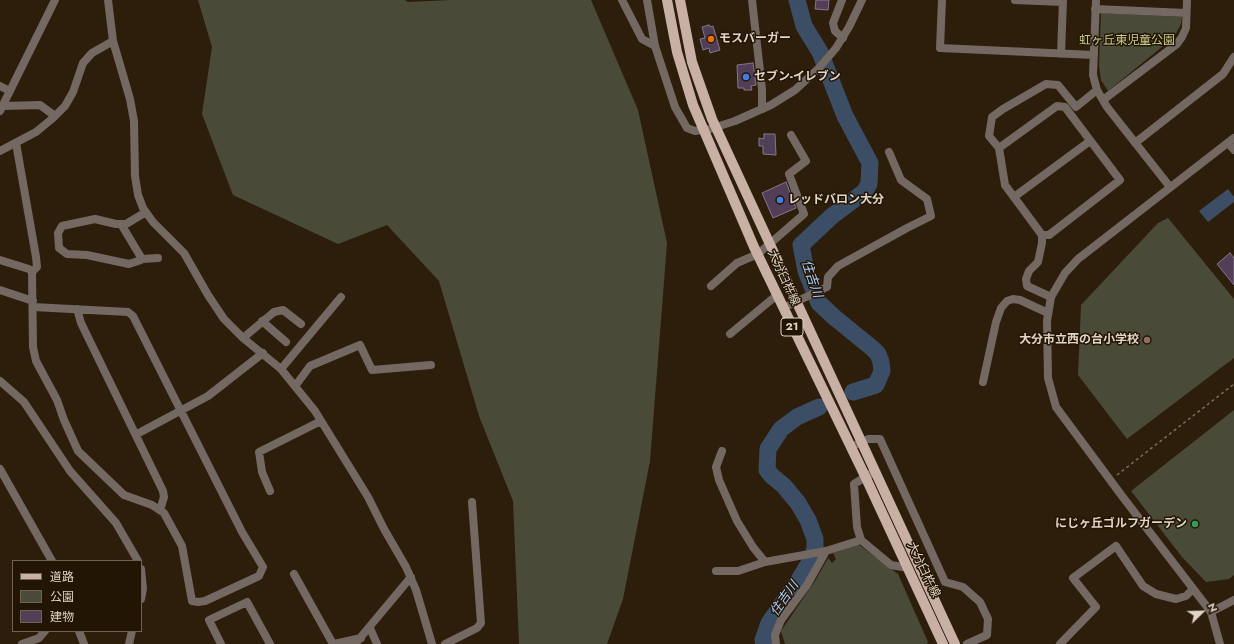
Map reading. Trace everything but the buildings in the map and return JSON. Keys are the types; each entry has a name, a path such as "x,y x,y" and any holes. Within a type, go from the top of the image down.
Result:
{"main road":[{"name":"大分臼杵線","path":"667,0 681,68 693,104 704,130 783,308 865,476 943,644"},
{"name":"大分臼杵線","path":"680,0 692,62 703,99 769,245 955,644"}],"street":[{"path":"1,108 55,0"},
{"path":"108,0 113,41 130,99 134,121 135,176 138,195 146,212 153,222 180,248 216,309 243,338 281,369 296,385 321,421 368,497 411,577 432,644"},
{"path":"622,0 642,39 656,46"},
{"path":"647,0 656,46 676,107 684,124 689,130 704,130 716,127 762,109 795,90 833,53 843,38 862,0"},
{"path":"752,0 762,89 762,109"},
{"path":"842,0 833,23 835,31 843,38"},
{"path":"942,0 940,48 1094,55"},
{"path":"1015,0 1063,1 1061,54"},
{"path":"1096,0 1093,75 1097,90 1135,143 1170,187"},
{"path":"1103,100 1177,44 1186,28 1187,0"},
{"path":"1096,9 1186,13"},
{"path":"0,151 36,132 55,116 65,106 73,92 83,63 92,53 113,41"},
{"path":"1135,143 1223,74 1234,57"},
{"path":"1051,297 1027,286 1026,279 1029,271 1038,262 1042,235 1005,185 999,148 989,136 992,117 1002,109 1046,84 1058,85 1076,107 1097,90"},
{"path":"0,86 10,91"},
{"path":"1,108 40,105 55,116"},
{"path":"999,148 1057,106 1065,107 1120,180 1049,235 1042,235"},
{"path":"711,286 737,263 758,254 804,214 789,174 806,162 791,135"},
{"path":"1220,644 1211,612 1056,406 1048,378 1048,313 1051,297 1065,273 1078,259 1231,140 1234,150"},
{"path":"1014,197 1090,141"},
{"path":"16,143 36,257 37,268 32,272"},
{"path":"783,308 827,287 828,277 838,266 931,216 927,198 901,180 889,152"},
{"path":"146,212 131,221 121,224 95,219 62,226 58,232 59,248 67,254 87,255 129,264 133,264 142,259 158,258"},
{"path":"121,224 142,259"},
{"path":"0,260 28,269 32,272"},
{"path":"0,290 33,304 77,309 128,312 133,316 242,532 263,567 259,576 204,601 192,601 181,540 160,510 124,495 78,451 57,400 36,360 34,347 33,304 32,272"},
{"path":"730,334 777,295"},
{"path":"281,369 340,297"},
{"path":"983,382 996,322 1001,308 1013,299 1020,300 1048,313"},
{"path":"77,309 81,323 137,434 164,495 160,510"},
{"path":"243,338 274,312 283,310 301,324"},
{"path":"262,321 286,342"},
{"path":"296,385 310,366 360,345 372,370 431,365"},
{"path":"137,434 182,411 222,386 263,353"},
{"path":"0,381 24,402 70,471 116,523 137,560"},
{"path":"270,491 262,472 259,452 321,421"},
{"path":"851,447 868,439 880,439 945,582 963,588 980,602 988,619 987,635 967,644"},
{"path":"722,451 716,467 719,480 737,521 753,547 766,562"},
{"path":"0,469 51,560"},
{"path":"875,471 854,484 857,527 861,540 891,565 908,568"},
{"path":"445,644 476,628 481,623 472,502"},
{"path":"716,572 738,571 766,562 823,552 861,540"},
{"path":"1060,644 1086,615 1096,607 1073,578 1116,546 1143,586 1156,594 1176,598 1186,596 1193,589"},
{"path":"776,644 775,635 781,620 807,585 823,552"},
{"path":"294,574 333,644 358,641 411,577"},
{"path":"142,579 142,594"},
{"path":"1211,612 1234,600"},
{"path":"221,644 209,620 247,602 270,644"},
{"path":"370,628 376,644"},
{"path":"79,632 84,644"},
{"path":"129,644 132,632"},
{"path":"22,644 42,638"}],"path":[{"path":"1111,480 1234,384"}],"green space":[{"path":"198,0 405,0 408,2 451,0 591,0 638,110 667,243 650,461 623,599 607,644 519,644 513,501 479,416 439,281 387,225 338,244 233,195 202,114 212,47"},
{"name":"虹ヶ丘東児童公園","path":"1101,13 1182,17 1181,24 1174,37 1108,91 1101,80 1099,66"},
{"name":"大分市立西の台小学校","path":"1168,218 1234,299 1234,358 1127,439 1078,375 1081,305 1158,223"},
{"name":"にじヶ丘ゴルフガーデン","path":"1234,410 1234,575 1229,579 1206,582 1182,557 1131,491"},
{"path":"858,544 898,574 928,642 927,644 785,644 781,631 815,581 828,558 832,563 836,559 833,553"}],"water":[{"path":"1228,189 1234,197 1234,202 1208,222 1199,211"}],"waterway":[{"name":"住吉川","path":"797,0 804,26 820,52 845,116 870,163 869,184 864,192 832,216 801,245 806,271 819,303 872,348 878,354 881,362 882,371 876,385 853,392"},
{"name":"住吉川","path":"764,644 763,640 769,623 799,580 810,562 815,549 815,539 808,520 798,503 784,486 767,470 768,449 781,429 797,417 819,407"}],"place":[{"name":"モスバーガー","path":"711,39"},
{"name":"セブン-イレブン","path":"746,77"},
{"name":"レッドバロン大分","path":"780,200"},
{"name":"大分市立西の台小学校","path":"1147,340"},
{"name":"にじヶ丘ゴルフガーデン","path":"1195,524"}]}
